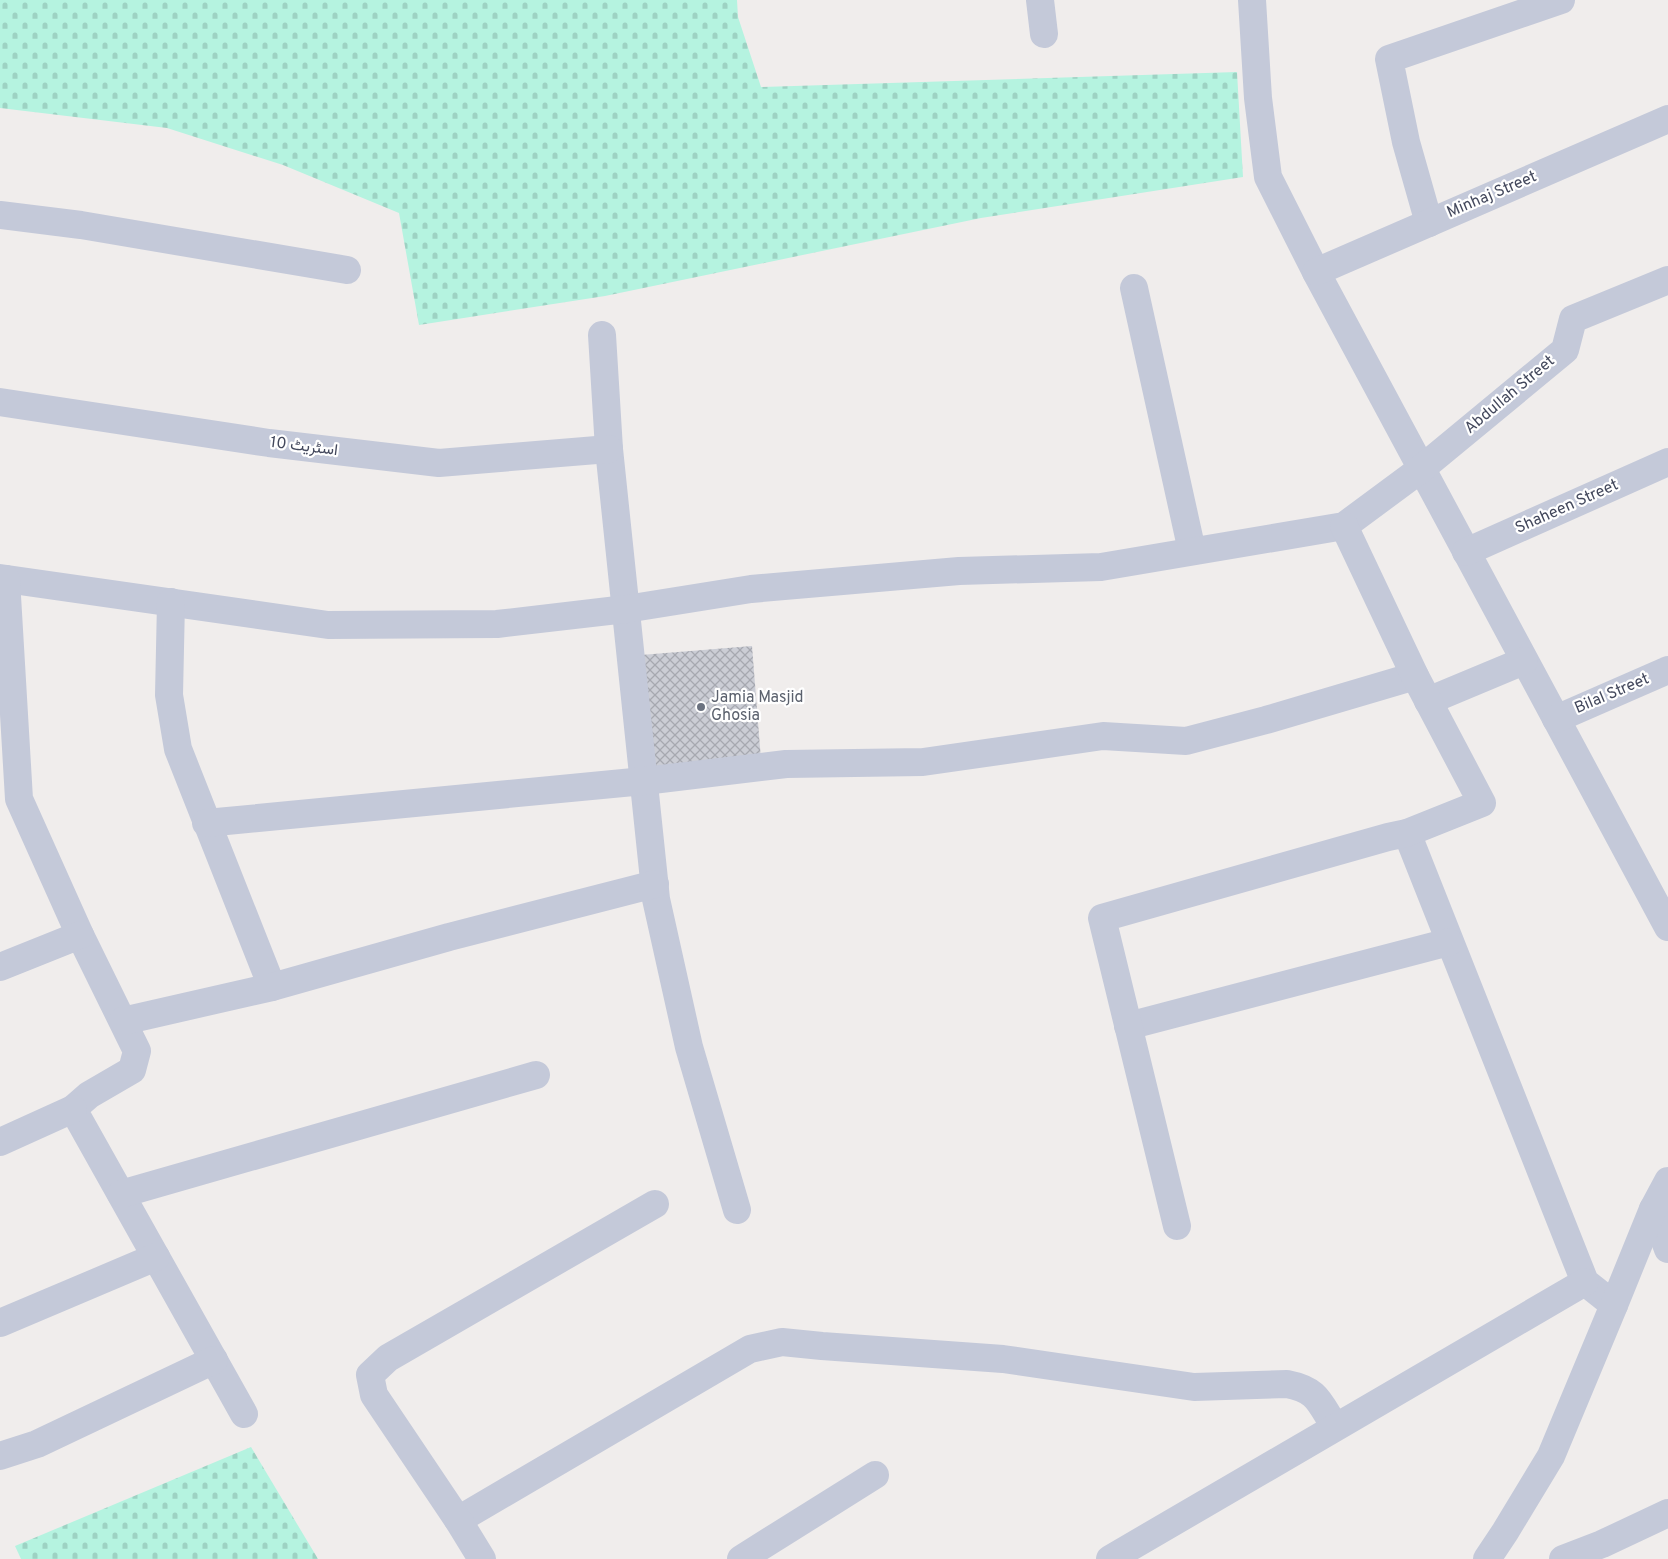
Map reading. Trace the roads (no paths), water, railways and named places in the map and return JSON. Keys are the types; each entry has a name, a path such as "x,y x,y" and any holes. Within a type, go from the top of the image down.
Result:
{"street":[{"path":"1040,0 1044,34"},
{"path":"1252,0 1258,98 1268,177 1316,272 1524,661 1665,913"},
{"path":"1429,223 1406,142 1389,59 1562,0"},
{"name":"Minhaj Street","path":"1316,272 1668,119"},
{"path":"0,215 81,225 347,270"},
{"name":"Abdullah Street","path":"1421,468 1565,350 1573,319 1668,280"},
{"path":"1134,288 1192,552"},
{"path":"602,335 609,449 656,899 689,1047 737,1210"},
{"name":"اسٹریٹ 10","path":"0,402 269,443 439,463 609,449"},
{"name":"Shaheen Street","path":"1466,552 1668,462"},
{"path":"0,1142 73,1109 89,1095 132,1070 137,1051 80,935 19,799 3,578 328,625 497,624 626,609 751,589 959,571 1101,567 1192,552 1344,526 1421,468"},
{"path":"1177,1226 1102,918 1407,833 1482,803 1415,676 1344,526"},
{"path":"172,602 169,695 178,749 272,987"},
{"path":"1428,700 1524,661"},
{"name":"Bilal Street","path":"1556,719 1668,670"},
{"path":"206,822 644,781 786,764 923,762 1103,736 1186,741 1266,720 1415,676"},
{"path":"1407,833 1585,1282 1614,1305"},
{"path":"123,1022 272,987 449,937 655,884"},
{"path":"0,967 80,935"},
{"path":"1128,1026 1449,942"},
{"path":"121,1194 536,1075"},
{"path":"73,1109 244,1414"},
{"path":"1487,1559 1551,1456 1653,1209 1668,1181"},
{"path":"482,1559 374,1395 370,1375 388,1358 655,1204"},
{"path":"1653,1209 1668,1249"},
{"path":"0,1323 156,1257"},
{"path":"1110,1559 1585,1282"},
{"path":"458,1520 750,1349 782,1342 1003,1359 1194,1387 1286,1384 1302,1387 1315,1395 1335,1427"},
{"path":"0,1456 38,1444 214,1360"},
{"path":"742,1559 875,1475"},
{"path":"1563,1559 1605,1551 1668,1514"}],"place":[{"name":"Jamia Masjid Ghosia","path":"701,707"}]}
